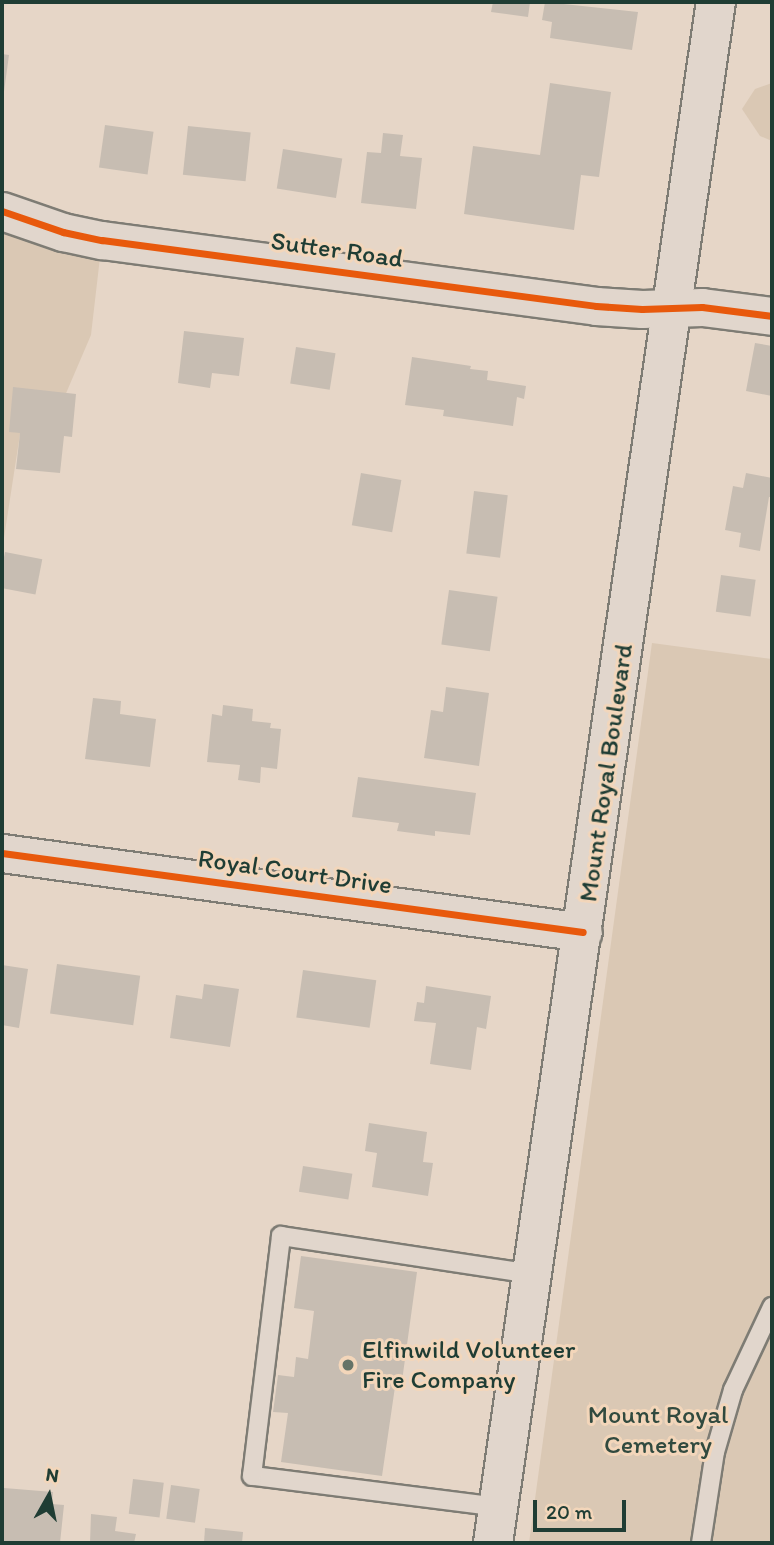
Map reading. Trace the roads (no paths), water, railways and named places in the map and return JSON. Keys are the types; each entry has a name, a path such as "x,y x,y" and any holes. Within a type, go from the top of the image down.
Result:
{"main road":[{"name":"Mount Royal Boulevard","path":"496,1525 716,2"}],"street":[{"name":"Sutter Road","path":"2,211 63,232 102,240 596,306 670,309 702,307 772,316"},
{"name":"Royal Court Drive","path":"2,853 583,932"}],"lane":[{"path":"496,1525 253,1476 281,1236 533,1274"},
{"path":"701,1543 715,1452 733,1390 772,1307"}],"place":[{"name":"Elfinwild Volunteer Fire Company","path":"348,1365"}],"park label":[{"name":"Mount Royal Cemetery","path":"658,1430"}]}
